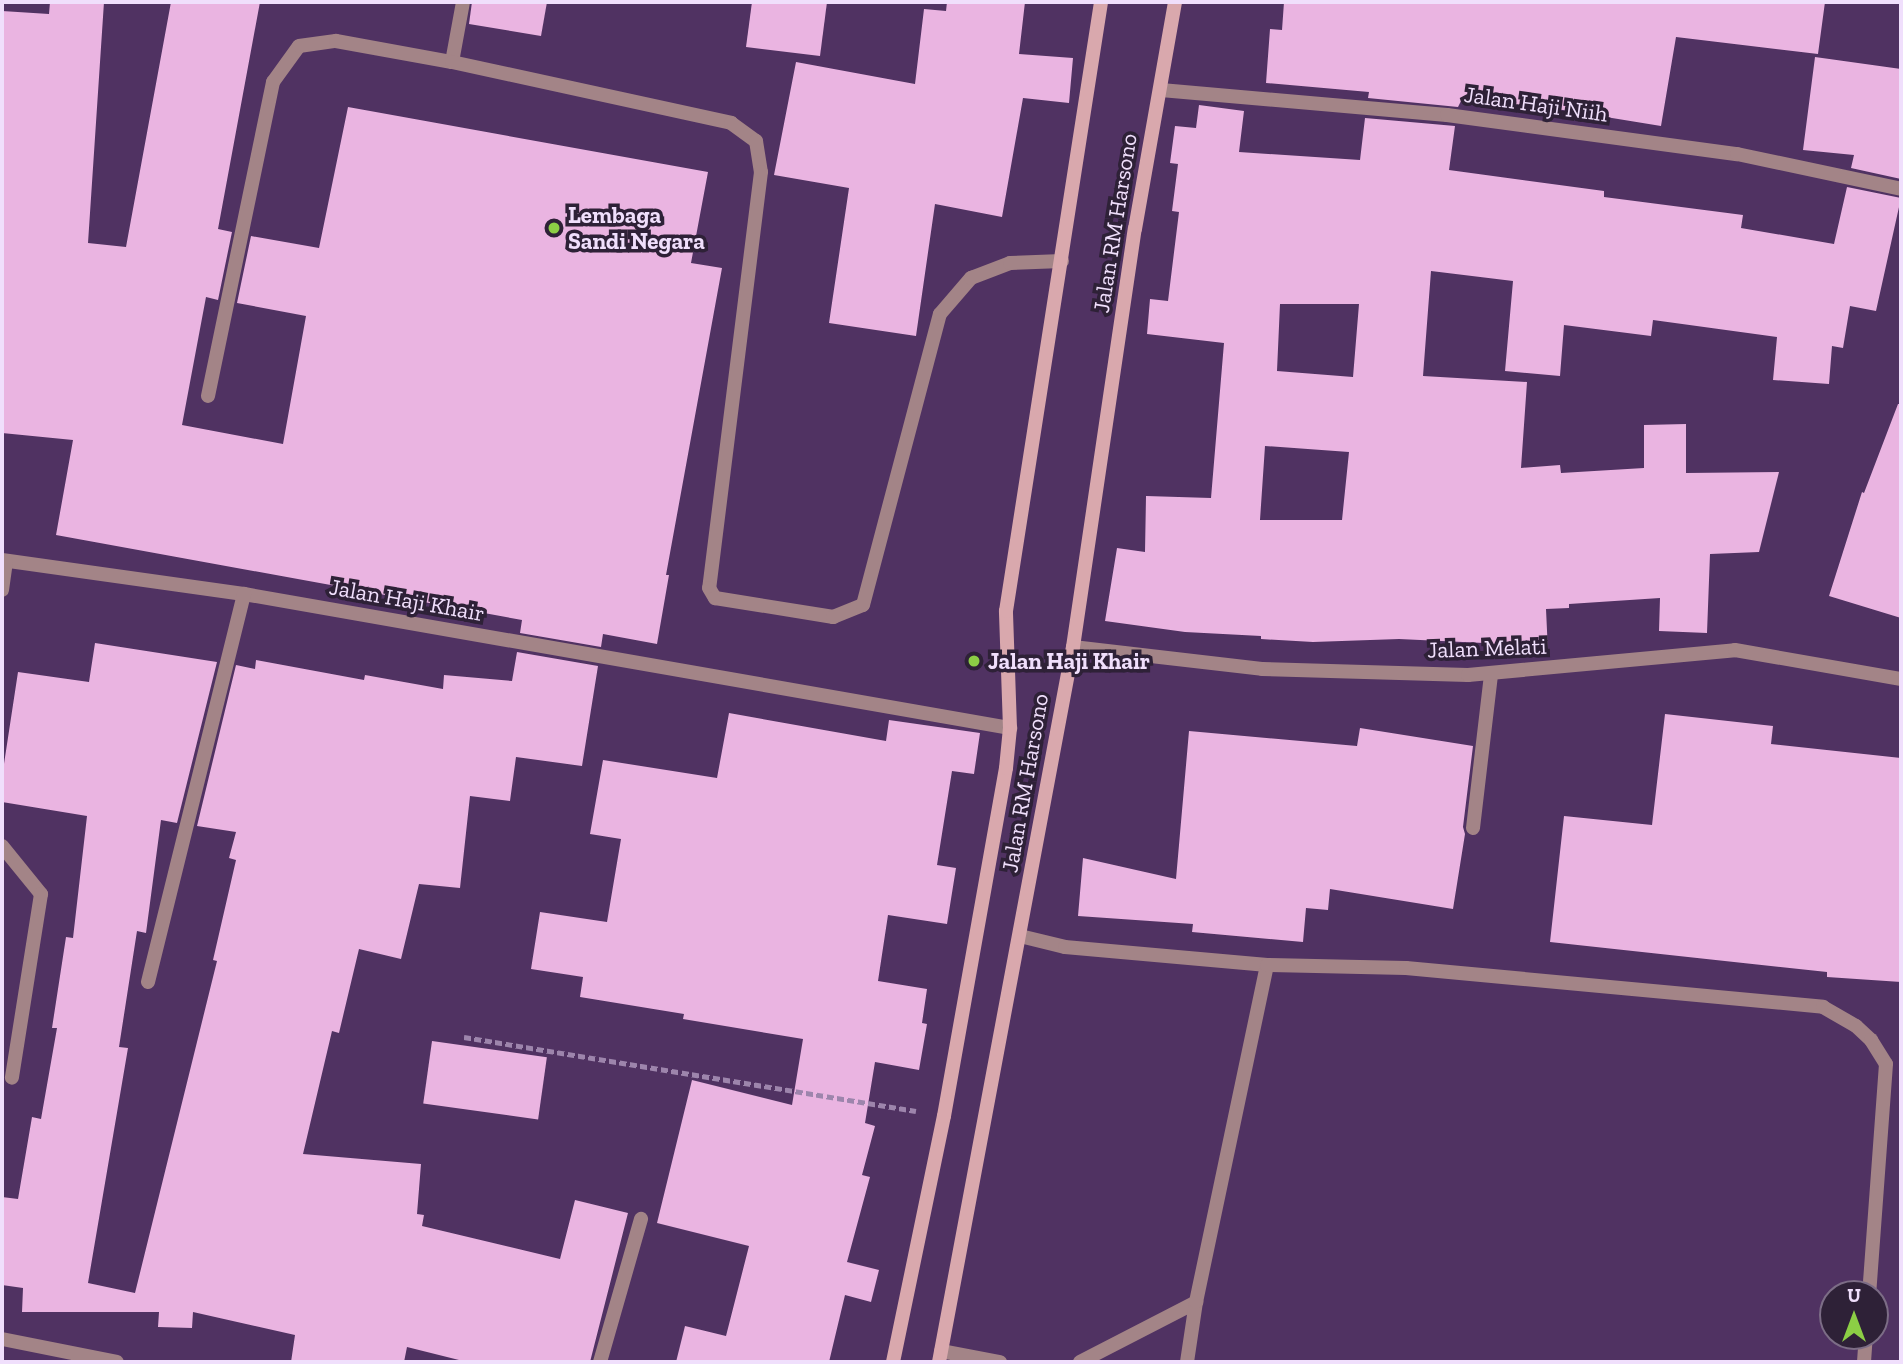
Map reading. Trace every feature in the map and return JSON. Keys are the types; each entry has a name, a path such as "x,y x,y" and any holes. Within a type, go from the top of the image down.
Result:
{"main road":[{"name":"Jalan RM Harsono","path":"892,1362 944,1116 1004,782 1010,728 1006,611 1101,2"},
{"name":"Jalan RM Harsono","path":"940,1357 1073,647 1135,229 1175,2"}],"street":[{"path":"452,62 463,2"},
{"path":"208,396 273,82 299,46 336,41 452,62 731,123 755,141 761,172 709,588 715,598 833,617 863,605 940,314 971,278 1010,263 1062,261"},
{"name":"Jalan Haji Niih","path":"1161,90 1447,115 1737,154 1901,188"},
{"path":"2,590 4,560"},
{"name":"Jalan Haji Khair","path":"4,560 244,594 1010,728"},
{"path":"148,982 244,594"},
{"name":"Jalan Melati","path":"1073,647 1262,669 1491,674 1735,650 1901,679"},
{"path":"1473,828 1491,674"},
{"path":"2,846 41,894 12,1077"},
{"path":"1020,936 1065,947 1266,965 1406,968 1823,1007 1856,1026 1871,1040 1886,1064 1870,1280"},
{"path":"1187,1362 1196,1302 1266,965"},
{"path":"600,1362 641,1219"},
{"path":"1080,1362 1196,1302"},
{"path":"2,1339 117,1362"},
{"path":"940,1357 1000,1362"}],"path":[{"path":"464,1037 944,1116"}],"building":[{"path":"50,2 104,2 88,243 126,247 171,2 260,2 218,229 232,232 218,300 206,297 182,425 283,444 306,316 237,303 251,236 319,248 348,107 708,172 691,263 722,268 666,575 669,575 657,644 603,634 601,647 520,633 522,620 56,535 73,440 2,433 2,11 49,14"},
{"path":"472,2 547,2 541,36 469,24"},
{"path":"752,2 827,2 820,56 746,47"},
{"path":"947,2 1025,2 1019,54 1073,58 1069,103 1023,98 1002,217 935,204 916,336 829,323 849,188 774,175 796,62 915,84 924,9 946,11"},
{"path":"1284,2 1825,2 1818,54 1676,37 1661,126 1563,110 1462,99 1458,107 1368,98 1369,92 1266,83 1270,29 1282,30"},
{"path":"1815,57 1901,69 1901,179 1851,168 1854,155 1803,150"},
{"path":"1199,105 1244,111 1239,152 1360,160 1365,118 1455,126 1449,170 1604,191 1604,197 1743,215 1741,228 1834,244 1847,187 1901,198 1876,311 1850,306 1843,348 1832,346 1829,384 1773,380 1777,337 1653,320 1651,336 1564,325 1560,376 1505,371 1513,281 1431,271 1423,376 1527,382 1521,468 1560,465 1561,473 1644,468 1644,425 1686,424 1686,473 1779,472 1759,552 1710,554 1707,633 1659,631 1660,598 1569,604 1569,608 1546,609 1548,652 1485,655 1484,643 1399,639 1313,642 1261,639 1261,636 1185,632 1105,621 1117,548 1145,552 1146,496 1211,498 1224,343 1147,334 1150,299 1168,301 1179,212 1172,211 1178,164 1170,163 1175,126 1196,128","holes":["1280,304 1359,304 1353,377 1277,371","1265,446 1349,452 1342,520 1260,520"]},
{"path":"1898,404 1901,404 1901,618 1829,596 1862,492 1864,493"},
{"path":"95,643 217,662 177,823 161,820 146,933 137,931 119,1047 128,1048 88,1283 135,1293 217,961 213,960 236,860 229,858 236,832 197,826 236,665 255,669 256,660 364,680 365,675 443,689 444,675 512,681 517,652 598,666 582,766 516,757 510,801 470,796 460,888 419,884 401,959 359,949 339,1033 332,1031 303,1154 421,1164 417,1214 424,1215 422,1226 560,1259 575,1200 628,1213 590,1362 467,1362 407,1347 404,1362 291,1362 295,1335 193,1312 192,1328 158,1327 159,1312 22,1312 23,1288 2,1285 2,1197 18,1199 32,1117 41,1119 57,1028 52,1028 66,937 73,938 87,816 2,802 2,777 18,672 89,682"},
{"path":"729,713 886,741 889,720 980,733 974,774 952,771 937,865 956,868 947,924 888,915 878,981 927,989 922,1023 927,1024 919,1070 875,1062 865,1123 875,1126 862,1175 870,1177 847,1262 879,1270 871,1302 845,1295 829,1362 676,1362 685,1326 726,1336 749,1246 657,1223 692,1080 792,1105 803,1039 683,1019 684,1014 580,997 583,977 531,969 540,912 607,922 621,839 590,834 603,760 717,778"},
{"path":"1665,714 1773,726 1771,744 1901,758 1901,982 1827,977 1827,972 1550,942 1564,816 1652,825"},
{"path":"1360,728 1473,746 1463,827 1465,834 1453,909 1330,889 1328,910 1306,908 1303,942 1192,932 1193,924 1078,916 1083,858 1176,879 1189,731 1357,746"},
{"path":"432,1041 547,1057 538,1120 423,1103"}],"place":[{"name":"Lembaga Sandi Negara","path":"554,228"},
{"name":"Jalan Haji Khair","path":"974,661"}]}
